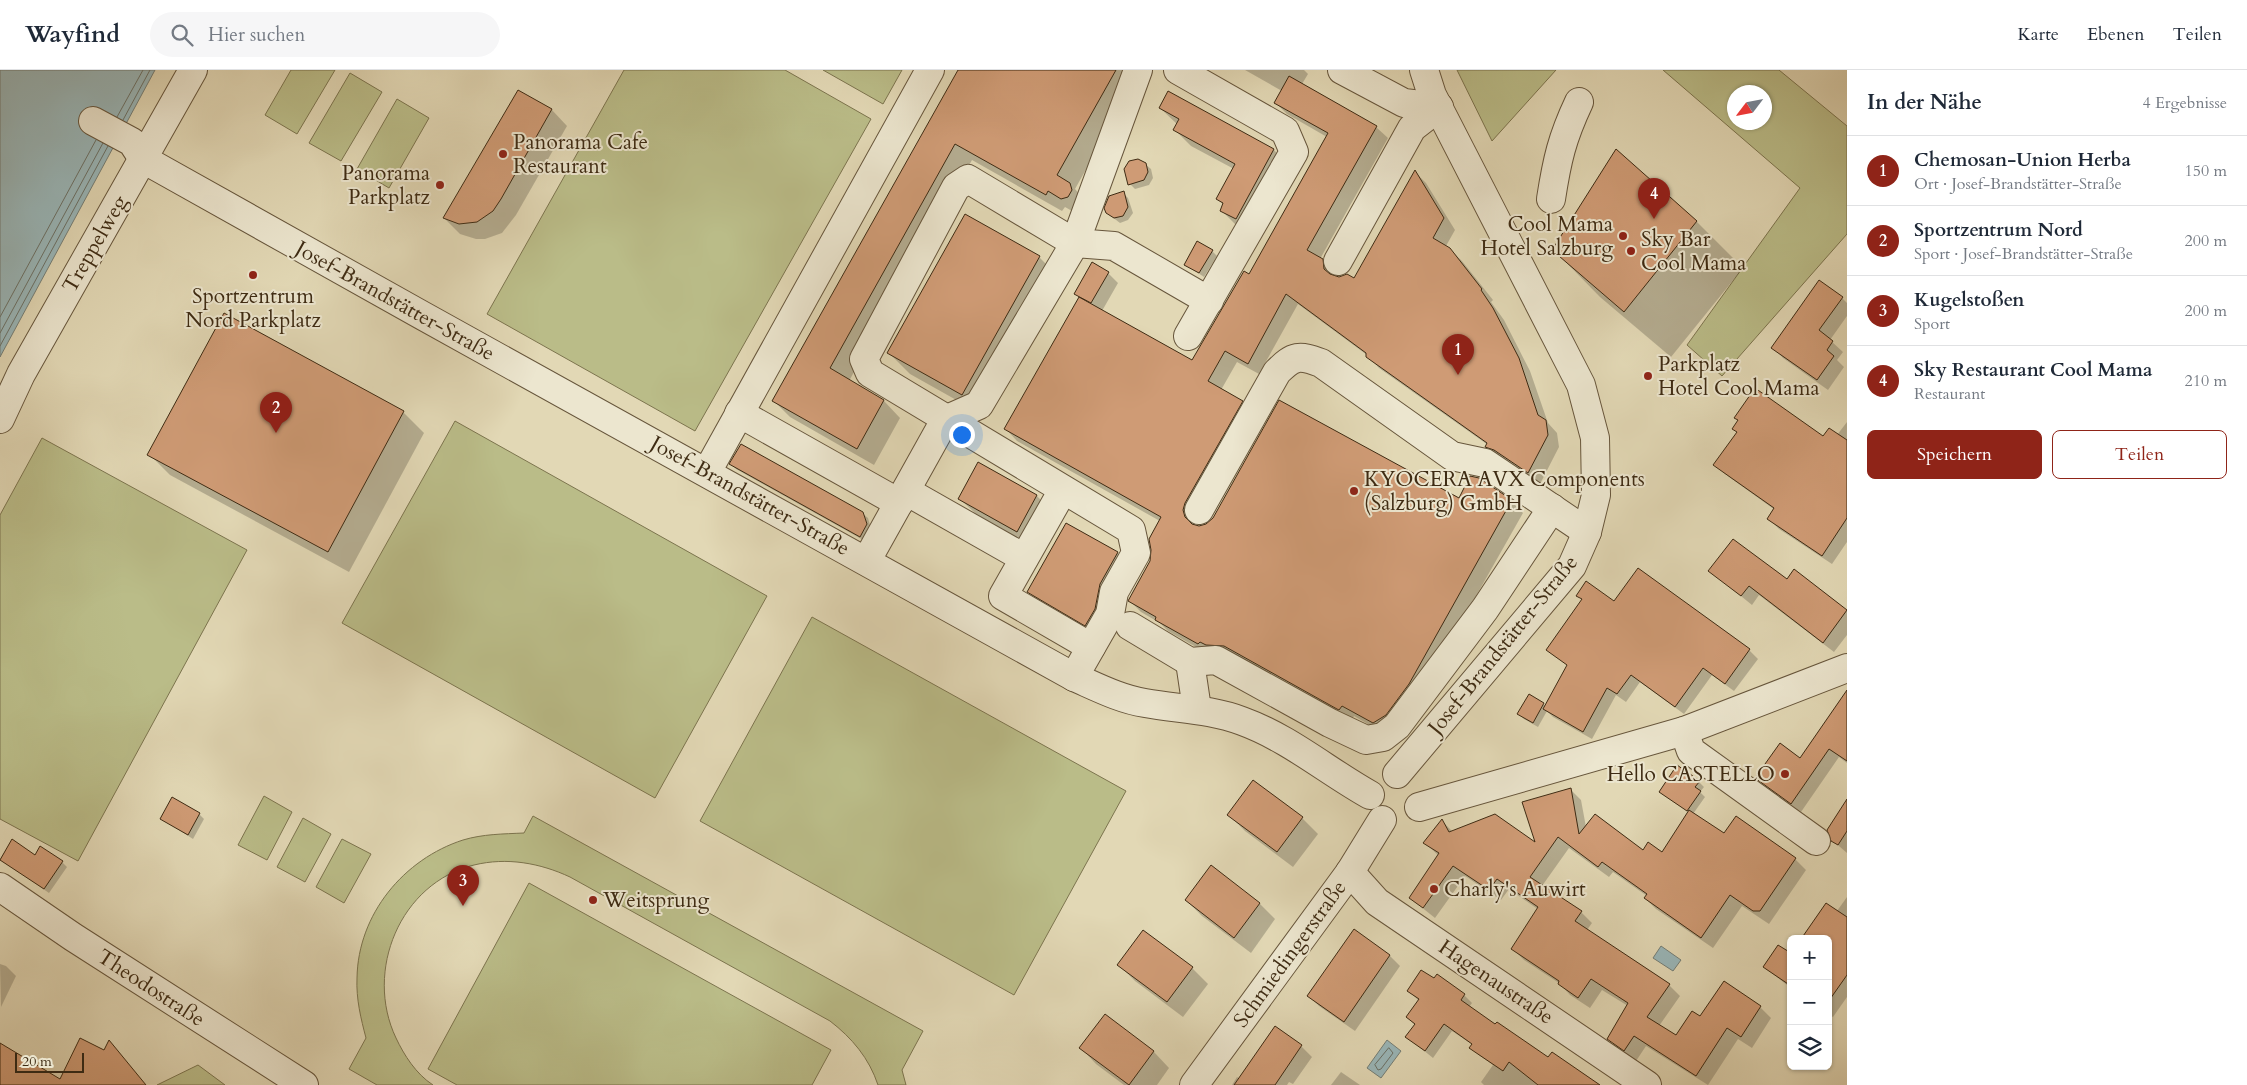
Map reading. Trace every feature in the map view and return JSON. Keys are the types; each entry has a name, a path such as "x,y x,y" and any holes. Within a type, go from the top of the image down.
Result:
{"street":[{"name":"Treppelweg","path":"0,419 21,374 193,70"},
{"path":"707,472 930,70"},
{"path":"867,560 945,420 979,405 1075,242 1138,70"},
{"path":"1178,70 1285,131 1294,152 1188,336"},
{"path":"1342,70 1404,103 1432,91"},
{"name":"Josef-Brandstätter-Straße","path":"1397,774 1572,566 1587,532 1596,495 1595,438 1580,385 1432,91 1411,70"},
{"path":"1338,261 1432,91"},
{"path":"1551,199 1558,155 1565,130 1579,102"},
{"path":"93,121 132,142 143,159"},
{"name":"Josef-Brandstätter-Straße","path":"143,159 416,314 867,560 1074,676 1108,693 1144,703 1197,709 1241,721 1279,737 1370,795"},
{"path":"1074,676 1110,614 1114,592 1136,553 1131,530 945,420 870,373 864,359 956,187 968,180 1075,242 1114,246 1209,301"},
{"path":"1199,510 1277,372 1289,360 1303,356 1321,363 1452,456 1485,463 1587,532"},
{"path":"739,413 1024,558"},
{"path":"1063,490 1003,596 1091,647"},
{"path":"1130,626 1190,662 1216,660 1330,723 1366,740 1383,737 1397,726 1485,609 1552,508"},
{"path":"1190,662 1197,709"},
{"path":"1419,806 1684,731 1847,668"},
{"path":"1684,731 1691,751 1816,841"},
{"path":"1397,774 1404,776 1416,785 1419,792 1419,806 1416,813 1404,823 1396,824 1382,820 1372,809 1370,795 1372,788 1382,777 1397,774"},
{"name":"Schmiedingerstraße","path":"1194,1085 1350,872 1382,820"},
{"name":"Hagenaustraße","path":"1350,872 1377,902 1647,1085"},
{"name":"Theodostraße","path":"0,887 80,942 304,1085"}],"green space":[{"path":"291,70 335,70 297,134 265,115"},
{"path":"624,70 785,70 871,119 695,431 487,314"},
{"path":"823,70 902,70 883,104"},
{"path":"1457,70 1556,70 1492,141"},
{"path":"1663,70 1779,70 1847,126 1847,234 1722,376 1687,345 1800,188 1733,130 1772,130 1772,85 1727,85 1727,125"},
{"path":"350,73 382,92 341,161 309,143"},
{"path":"397,99 429,118 389,188 357,169"},
{"path":"455,421 767,596 655,798 342,623"},
{"path":"42,438 247,550 78,861 0,819 0,515"},
{"path":"812,617 1126,791 1014,995 700,821"},
{"path":"264,796 292,812 267,860 238,845"},
{"path":"533,816 923,1031 902,1070 906,1085 878,1085 870,1066 859,1049 846,1034 830,1021 570,877 547,868 511,862 474,865 448,875 426,890 408,910 395,933 387,959 384,985 387,1012 396,1038 407,1057 416,1070 433,1085 377,1085 349,1069 366,1038 357,994 359,954 375,911 388,892 404,875 442,849 463,840 478,837 524,833"},
{"path":"303,818 331,834 305,882 277,867"},
{"path":"342,839 371,854 344,903 316,887"},
{"path":"529,883 831,1050 812,1085 457,1085 428,1069"},
{"path":"198,1065 225,1085 157,1085"}],"water":[{"path":"0,70 155,70 0,357"},
{"path":"1661,946 1681,960 1673,971 1653,958"},
{"path":"1387,1040 1401,1051 1381,1078 1367,1068"}],"building":[{"path":"958,70 1116,70 1057,175 1070,183 1072,190 1068,197 1061,199 1048,191 1046,195 955,144 830,368 884,400 857,449 772,401"},
{"path":"1289,76 1377,126 1307,250 1323,259 1324,269 1330,274 1339,277 1347,274 1354,278 1415,170 1444,218 1433,238 1450,248 1482,289 1519,358 1538,415 1546,420 1548,435 1528,473 1494,450 1485,447 1487,443 1366,357 1366,353 1286,294 1248,364 1225,351 1208,381 1243,401 1185,503 1183,510 1185,517 1192,524 1199,526 1206,524 1213,518 1279,400 1459,498 1470,476 1479,478 1512,500 1409,684 1386,715 1373,723 1342,706 1339,710 1337,709 1224,646 1206,645 1200,642 1198,644 1155,620 1156,617 1128,601 1150,561 1149,539 1161,517 1004,429 1079,297 1192,360 1244,271 1249,274 1328,133 1274,103"},
{"name":"Panorama Cafe Restaurant","path":"518,90 552,109 501,199 493,211 477,222 459,224 443,218"},
{"path":"1168,91 1274,149 1236,219 1220,211 1223,203 1216,199 1235,164 1173,130 1179,119 1159,108"},
{"name":"Cool Mama Hotel Salzburg","path":"1616,149 1697,221 1624,312 1552,250"},
{"path":"1138,159 1146,163 1148,172 1144,180 1128,185 1124,169 1129,161"},
{"path":"1124,191 1128,207 1123,216 1114,218 1106,213 1104,208 1109,196"},
{"path":"965,214 1040,256 962,395 887,353"},
{"path":"1197,241 1213,250 1199,273 1184,265"},
{"path":"1092,262 1109,272 1091,303 1074,294"},
{"path":"1819,280 1843,297 1819,330 1833,341 1827,350 1834,356 1817,380 1771,348"},
{"path":"224,313 404,411 328,552 147,455"},
{"path":"1755,388 1823,436 1829,428 1847,440 1847,518 1822,556 1767,519 1774,508 1713,465 1737,432 1732,429 1738,420 1734,418"},
{"path":"741,444 863,512 867,524 860,537 729,464"},
{"path":"978,462 1037,495 1017,532 958,499"},
{"path":"1066,523 1118,552 1100,584 1095,609 1085,626 1027,592"},
{"path":"1733,539 1787,579 1794,569 1847,610 1823,643 1749,586 1741,596 1708,571"},
{"path":"1638,568 1750,649 1725,684 1703,668 1675,707 1631,675 1617,694 1607,688 1583,732 1543,709 1567,665 1546,650 1582,599 1576,596 1586,581 1614,601"},
{"path":"1847,690 1847,761 1829,749 1791,804 1755,778 1780,743 1800,758"},
{"path":"1529,694 1544,703 1533,723 1517,714"},
{"path":"1677,765 1700,781 1695,787 1701,791 1687,811 1659,792"},
{"path":"1253,780 1303,817 1277,852 1227,815"},
{"path":"1571,788 1579,834 1595,814 1643,850 1648,842 1662,852 1689,810 1724,833 1736,816 1796,858 1760,911 1753,911 1730,895 1701,938 1644,898 1647,894 1602,862 1598,867 1558,837 1530,877 1582,911 1575,921 1670,984 1647,1017 1676,1035 1692,1011 1700,1016 1724,981 1761,1006 1741,1037 1727,1028 1696,1076 1634,1036 1624,1051 1607,1039 1628,1003 1591,979 1578,998 1558,984 1559,981 1511,949 1538,907 1497,879 1489,890 1453,866 1423,908 1409,898 1439,853 1423,843 1442,819 1449,832 1495,814 1535,842 1522,802"},
{"path":"172,797 200,813 188,835 160,819"},
{"path":"1847,799 1847,831 1838,845 1831,841 1827,830"},
{"path":"12,839 35,855 40,846 63,861 44,889 0,860"},
{"path":"1211,865 1260,903 1234,938 1185,900"},
{"path":"1826,903 1847,917 1847,975 1832,996 1832,935 1804,935"},
{"path":"1354,929 1390,955 1344,1022 1307,996"},
{"path":"1143,930 1193,967 1167,1002 1117,965"},
{"path":"1778,945 1787,951 1787,983 1763,967"},
{"path":"1421,970 1434,978 1437,974 1465,994 1461,1000 1495,1024 1497,1022 1548,1057 1552,1052 1600,1085 1538,1085 1509,1062 1503,1071 1469,1048 1472,1044 1444,1024 1425,1051 1405,1037 1415,1024 1406,1017 1419,999 1407,991"},
{"path":"1105,1014 1154,1051 1129,1085 1079,1048"},
{"path":"1275,1026 1302,1045 1275,1085 1234,1085"},
{"path":"80,1038 104,1050 109,1040 146,1085 0,1085 0,1043 60,1079"}],"place":[{"name":"Panorama Cafe Restaurant","path":"503,154"},
{"name":"Panorama Parkplatz","path":"440,185"},
{"name":"Sky Restaurant Cool Mama","path":"1654,219"},
{"name":"Cool Mama Hotel Salzburg","path":"1623,236"},
{"name":"Sky Bar Cool Mama","path":"1631,251"},
{"name":"Sportzentrum Nord Parkplatz","path":"253,275"},
{"name":"Chemosan-Union Herba","path":"1458,375"},
{"name":"Parkplatz Hotel Cool Mama","path":"1648,376"},
{"name":"Sportzentrum Nord","path":"276,433"},
{"name":"KYOCERA AVX Components (Salzburg) GmbH","path":"1354,491"},
{"name":"Hello CASTELLO","path":"1785,774"},
{"name":"Charly's Auwirt","path":"1434,889"},
{"name":"Weitsprung","path":"593,900"},
{"name":"Kugelstoßen","path":"463,906"}]}
